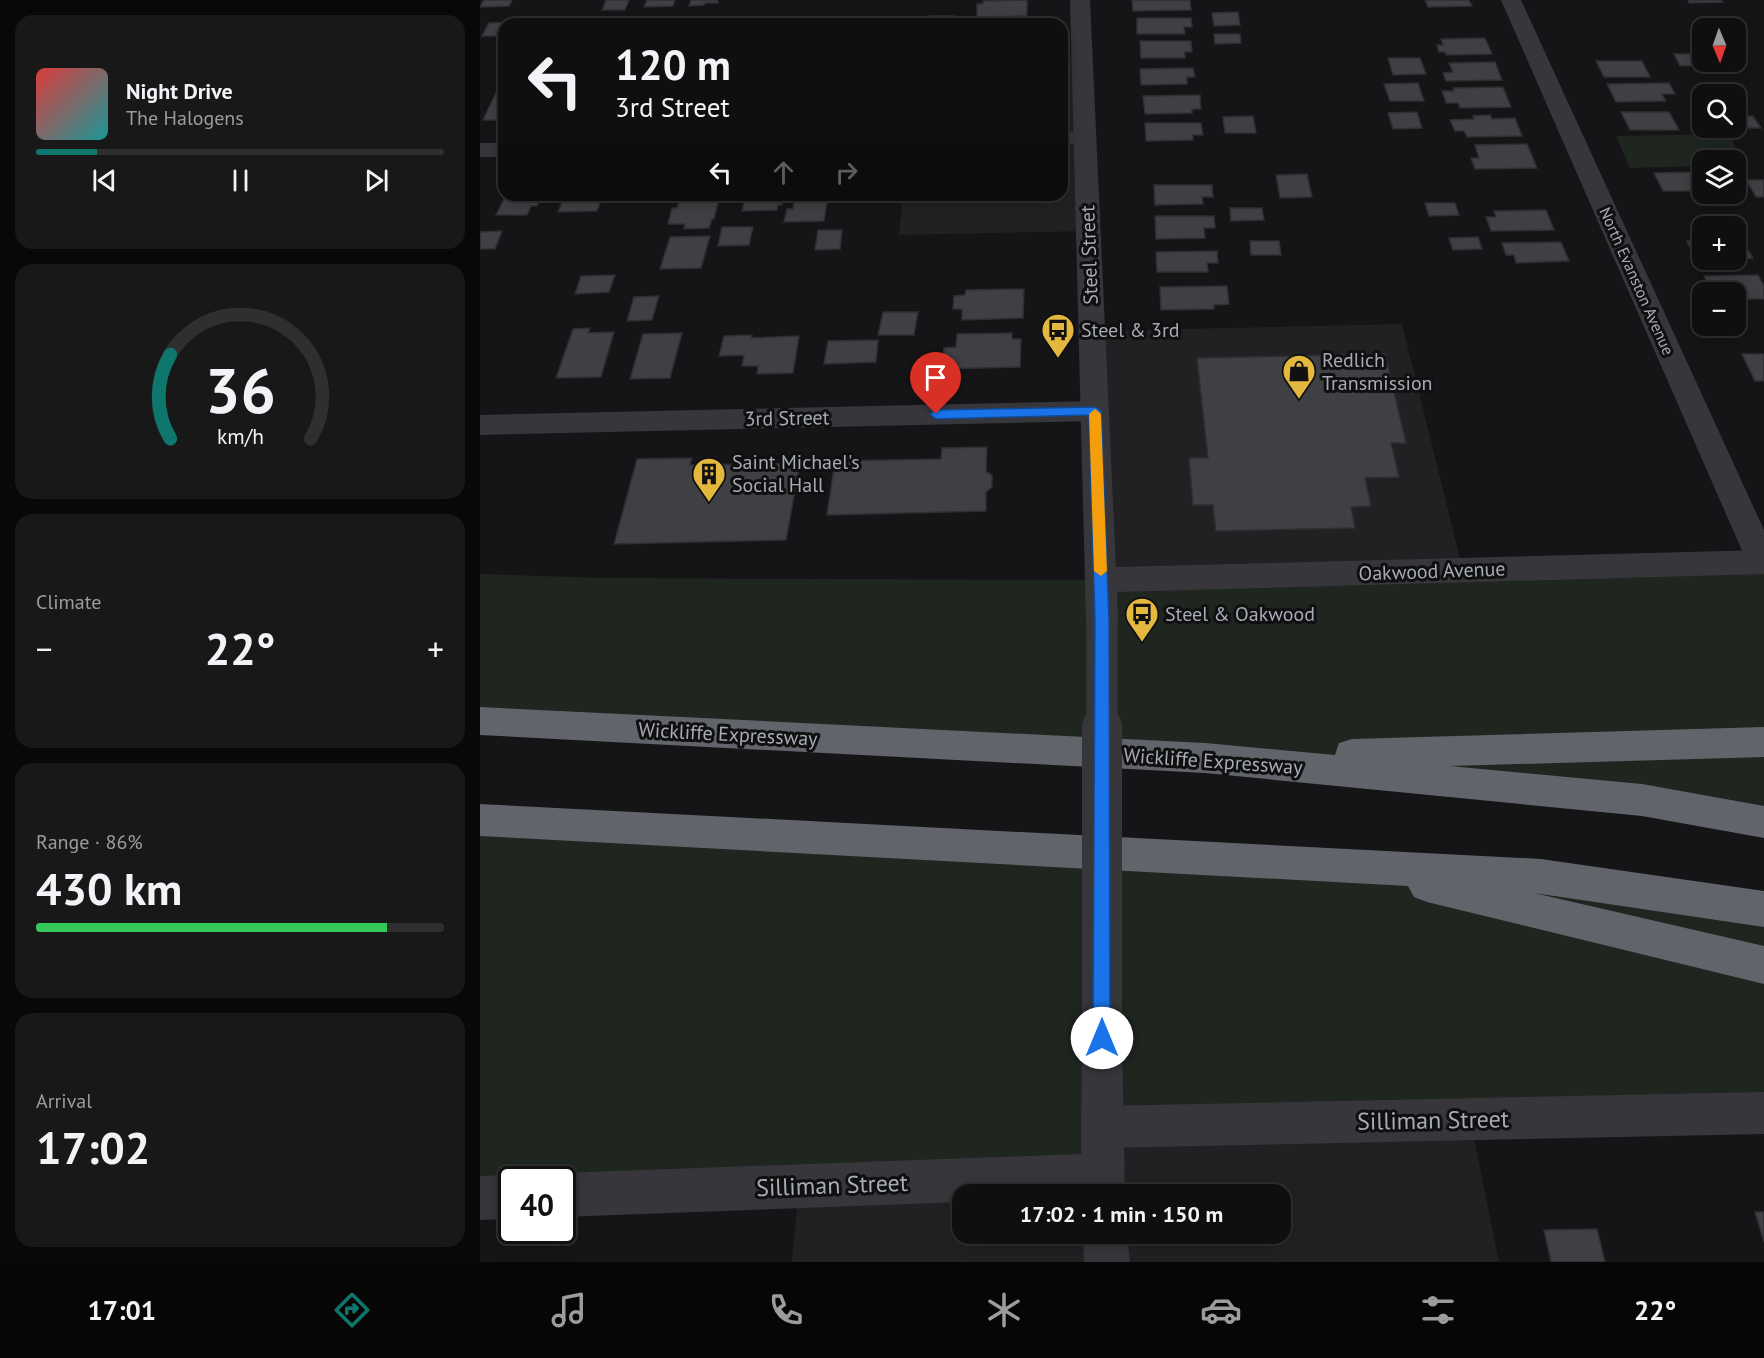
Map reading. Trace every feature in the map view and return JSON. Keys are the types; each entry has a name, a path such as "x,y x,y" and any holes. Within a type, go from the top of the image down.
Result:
{"highway":[{"name":"Wickliffe Expressway","path":"480,721 1205,758 1642,800 1764,822"},
{"path":"1205,758 1764,742"},
{"path":"480,820 1541,876 1764,909"},
{"path":"1347,866 1764,965"}],"street":[{"name":"Steel Street","path":"1080,0 1073,138 1095,411 1102,621 1103,1184"},
{"name":"North Evanston Avenue","path":"1511,0 1764,562"},
{"path":"480,150 498,150"},
{"name":"3rd Street","path":"480,425 1095,411"},
{"name":"Oakwood Avenue","path":"1101,580 1764,562"},
{"name":"Silliman Street","path":"1102,1127 1764,1113"},
{"name":"Silliman Street","path":"576,1195 952,1188"},
{"path":"480,1198 498,1197"},
{"path":"1106,1244 1107,1262"}],"shaded area":[{"path":"1082,54 1088,231 899,235 902,201 1068,201 1068,55"},
{"path":"1692,135 1692,138 1731,138 1738,150 1692,150 1692,166 1630,168 1616,136"},
{"path":"1402,324 1463,571 1101,580 1092,331"},
{"path":"1764,562 1764,822 1642,800 480,725 480,574 604,578 1101,580"},
{"path":"480,820 1102,853 1764,909 1764,1113 1103,1127 1102,1175 576,1179 576,1166 498,1166 498,1187 480,1198"},
{"path":"1470,1119 1499,1262 792,1262 799,1186 1102,1127"}],"building":[{"path":"484,0 512,0 509,6 480,7"},
{"path":"606,0 629,0 625,10 602,10"},
{"path":"647,0 675,0 673,6 644,7"},
{"path":"691,0 718,0 718,3 689,6"},
{"path":"1027,0 1027,16 977,17 977,4 983,4 983,1"},
{"path":"1132,0 1190,0 1191,10 1133,11"},
{"path":"1425,0 1469,0 1472,6 1428,7"},
{"path":"1688,0 1721,0 1723,2 1689,3"},
{"path":"1238,12 1240,25 1214,26 1212,13"},
{"path":"929,16 954,16 954,18 929,18"},
{"path":"1137,18 1191,18 1192,27 1184,27 1185,34 1137,34"},
{"path":"489,23 498,23 498,36 482,36"},
{"path":"1214,34 1240,34 1241,43 1215,44"},
{"path":"1485,38 1492,54 1446,55 1445,52 1439,52 1437,45 1443,45 1441,39"},
{"path":"1140,41 1191,41 1192,52 1185,52 1185,58 1141,58"},
{"path":"1674,54 1692,54 1692,66 1680,66"},
{"path":"1388,58 1420,58 1426,74 1393,75"},
{"path":"1596,61 1642,61 1650,77 1604,77"},
{"path":"1495,62 1502,80 1446,81 1443,73 1453,72 1449,63"},
{"path":"1193,68 1195,77 1187,77 1187,84 1141,85 1140,69"},
{"path":"1418,83 1424,101 1390,101 1384,84"},
{"path":"1669,83 1675,94 1662,94 1666,101 1616,102 1607,84"},
{"path":"1503,87 1511,107 1460,108 1458,103 1446,103 1442,91 1454,91 1453,88"},
{"path":"498,88 498,120 483,120"},
{"path":"1200,95 1201,109 1192,109 1192,113 1145,114 1143,96"},
{"path":"1417,112 1422,128 1393,129 1388,113"},
{"path":"1621,112 1669,112 1679,130 1630,130"},
{"path":"1490,115 1492,119 1515,118 1522,136 1467,137 1464,131 1455,131 1450,120 1474,119 1473,116"},
{"path":"1253,116 1256,133 1225,133 1223,117"},
{"path":"1746,116 1753,116 1761,128 1746,128"},
{"path":"1145,123 1201,123 1203,135 1193,135 1193,140 1146,141"},
{"path":"1527,144 1537,168 1475,169 1471,158 1479,158 1475,145"},
{"path":"1692,172 1692,191 1663,191 1654,173"},
{"path":"1307,174 1312,197 1280,198 1276,175"},
{"path":"1746,180 1764,180 1764,197 1756,197"},
{"path":"1154,185 1212,185 1213,197 1202,197 1203,204 1155,205"},
{"path":"503,201 539,201 537,206 531,206 527,215 496,215"},
{"path":"563,201 601,201 597,211 558,212"},
{"path":"679,201 718,201 709,228 684,229 685,224 668,224 672,208 677,208"},
{"path":"744,201 783,201 782,205 778,205 777,210 742,211"},
{"path":"794,201 827,201 824,221 784,222 787,209 793,209"},
{"path":"1425,203 1455,203 1459,215 1429,216"},
{"path":"1230,208 1262,208 1264,220 1231,221"},
{"path":"1546,210 1554,230 1491,231 1486,217 1496,217 1494,211"},
{"path":"1155,216 1214,216 1215,228 1204,228 1205,238 1156,239"},
{"path":"722,227 753,227 749,245 718,246"},
{"path":"818,230 842,230 840,249 815,250"},
{"path":"502,231 495,249 480,249 480,232"},
{"path":"710,236 701,268 660,269 670,237"},
{"path":"1478,237 1482,249 1453,250 1449,238"},
{"path":"1250,241 1279,241 1281,255 1251,255"},
{"path":"1687,241 1692,241 1692,252"},
{"path":"1561,242 1569,261 1516,263 1514,255 1506,255 1502,243"},
{"path":"1746,247 1753,258 1746,258"},
{"path":"1217,251 1218,263 1207,263 1208,272 1157,272 1156,252"},
{"path":"615,275 609,292 575,294 581,276"},
{"path":"1758,275 1764,286 1764,299 1746,299 1746,282 1707,282 1704,276"},
{"path":"1227,286 1229,304 1214,305 1214,309 1161,310 1160,287"},
{"path":"1024,289 1023,318 962,320 962,309 953,309 954,296 965,295 966,290"},
{"path":"659,296 652,320 627,321 634,297"},
{"path":"883,312 918,312 914,335 878,335"},
{"path":"590,328 588,333 614,332 601,377 556,378 573,329"},
{"path":"682,333 670,378 630,379 643,334"},
{"path":"1012,333 1012,339 1021,339 1020,367 942,369 944,348 956,347 957,334"},
{"path":"752,335 751,338 799,336 793,373 757,374 758,366 742,366 744,355 719,356 724,336"},
{"path":"878,340 876,362 824,364 828,341"},
{"name":"Redlich Transmission","path":"1385,354 1406,443 1391,443 1399,477 1365,478 1371,506 1351,507 1355,528 1216,531 1213,505 1193,505 1189,458 1208,458 1197,358"},
{"path":"1742,354 1764,354 1764,381 1755,381"},
{"path":"987,447 986,472 992,475 992,487 986,492 986,511 827,515 835,461 941,459 942,448"},
{"name":"Saint Michael's Social Hall","path":"692,458 690,465 800,463 786,540 614,544 637,459"},
{"path":"1755,1212 1764,1212 1764,1242"},
{"path":"1597,1229 1605,1262 1551,1262 1544,1230"}],"slow traffic":[{"path":"1095,414 1101,571"}],"place":[{"name":"Steel & 3rd","path":"1058,359"},
{"name":"Redlich Transmission","path":"1299,400"},
{"name":"Saint Michael's Social Hall","path":"709,503"},
{"name":"Steel & Oakwood","path":"1142,643"}],"route":[{"path":"936,414 1095,411 1102,621 1102,1038"}]}
